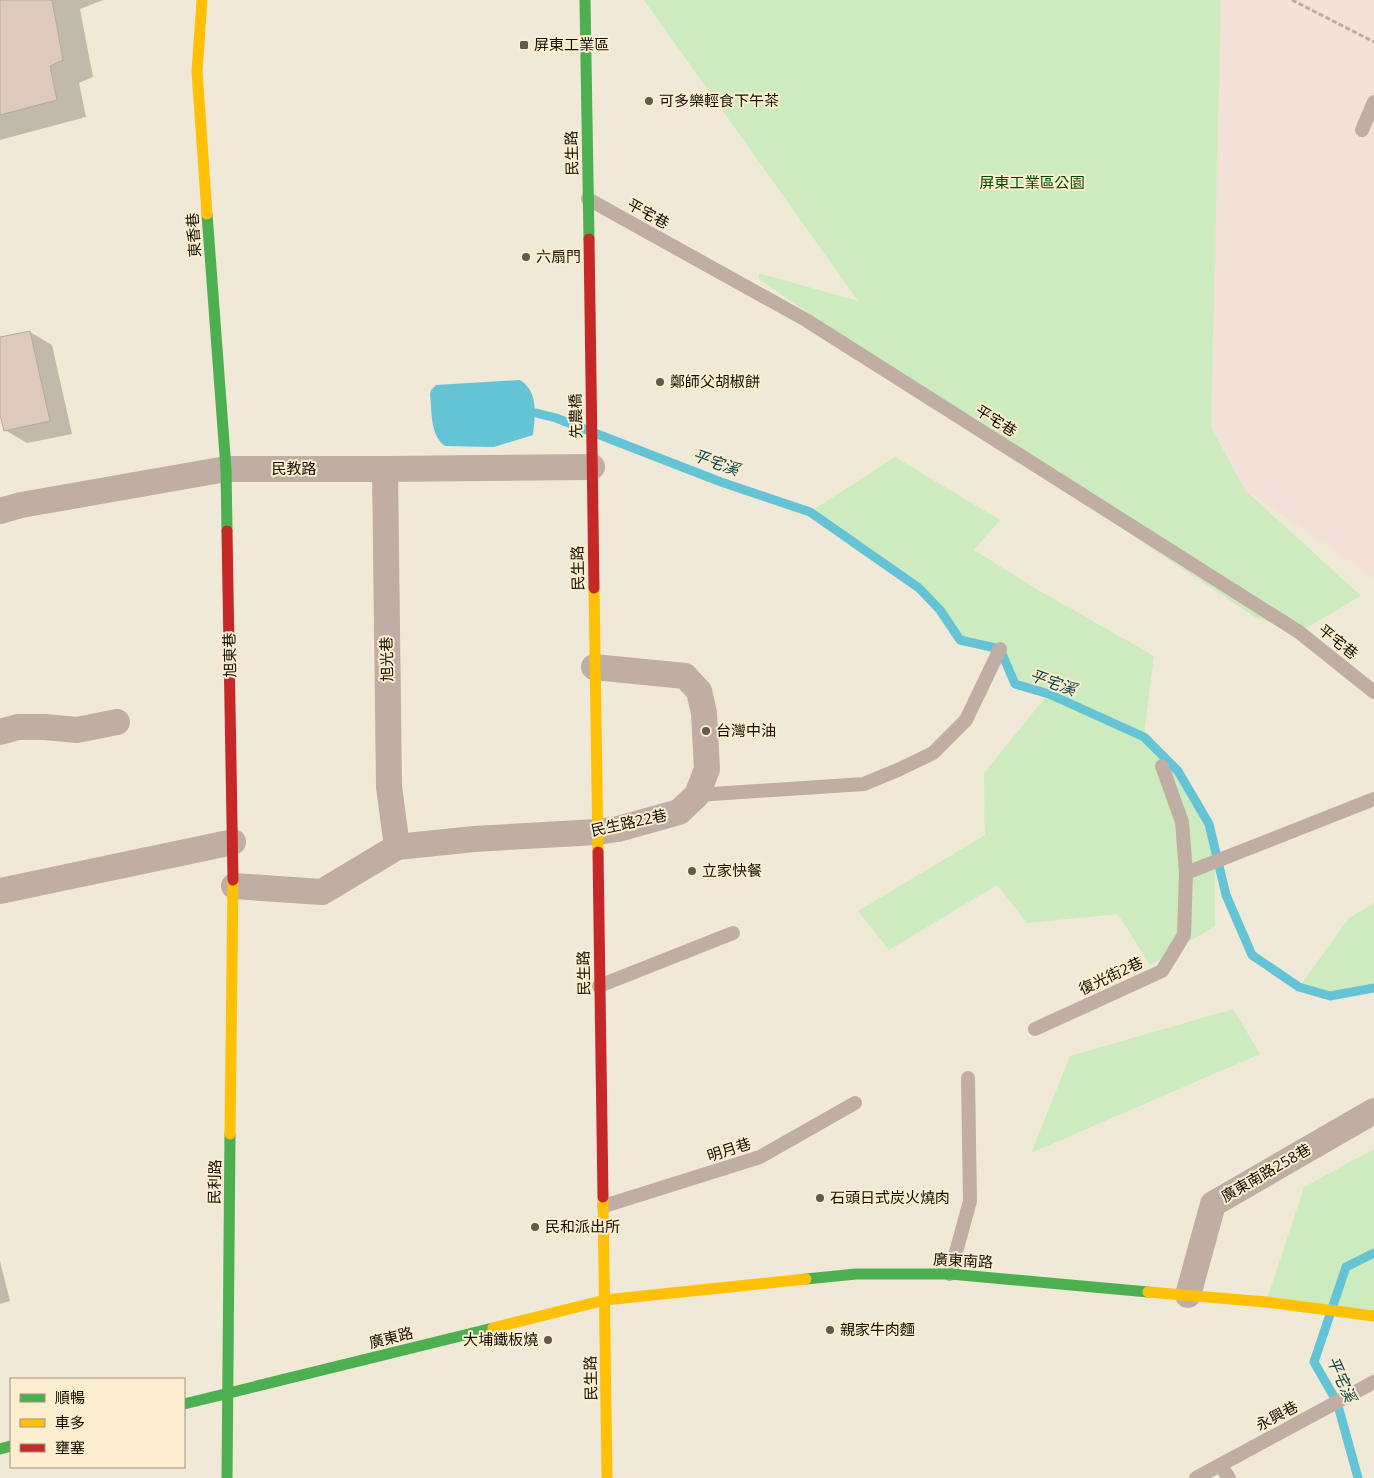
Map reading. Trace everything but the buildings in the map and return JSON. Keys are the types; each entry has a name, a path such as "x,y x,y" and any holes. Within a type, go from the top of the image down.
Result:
{"street":[{"name":"東香巷","path":"202,0 197,71 226,469"},
{"name":"民生路","path":"584,0 590,365"},
{"name":"先農橋","path":"590,365 592,467"},
{"name":"民教路","path":"0,511 21,505 226,469 592,467"},
{"name":"民生路","path":"592,467 607,1478"},
{"name":"旭東巷","path":"226,469 234,886"},
{"name":"旭光巷","path":"385,469 389,787 397,847"},
{"name":"民生路22巷","path":"397,847 474,839 596,832 618,829 679,812 697,795 707,769 704,713 699,691 685,676 594,667"},
{"path":"0,732 18,727 45,726 76,730 117,722"},
{"path":"0,891 233,842"},
{"path":"234,886 322,892 397,847"},
{"name":"民利路","path":"227,1478 234,886"},
{"name":"廣東南路258巷","path":"1188,1294 1213,1204 1374,1111"},
{"name":"廣東南路","path":"605,1300 856,1274 950,1274 1188,1294 1374,1316"},
{"name":"廣東路","path":"185,1404 605,1300"}],"lane":[{"path":"1362,130 1374,102"},
{"name":"平宅巷","path":"588,199 806,320 1299,632 1374,692"},
{"path":"697,795 864,784 900,769 933,753 966,720 1000,649"},
{"name":"復光街2巷","path":"1035,1030 1162,971 1184,934 1186,873 1182,822 1162,766"},
{"path":"1186,873 1374,799"},
{"path":"599,986 733,933"},
{"path":"950,1274 970,1201 968,1078"},
{"name":"明月巷","path":"604,1206 760,1157 855,1103"},
{"name":"永興巷","path":"1196,1478 1374,1382"},
{"path":"1220,1465 1229,1478"}],"path":[{"path":"1292,0 1374,42"}],"shaded area":[{"name":"屏東工業區公園","path":"644,0 1374,0 1374,578 1245,490 859,301"}],"green space":[{"name":"屏東工業區公園","path":"644,0 1221,0 1211,427 1245,490 1361,596 1299,632 1255,617 1002,449 759,279 759,274 762,274 858,301"},
{"path":"895,457 1000,520 974,550 1033,587 1154,656 1144,736 1178,771 1209,824 1215,856 1215,926 1150,965 1118,914 1027,923 997,885 889,950 858,911 985,835 984,773 1048,694 1015,684 1000,649 960,640 940,610 919,588 810,512"},
{"path":"1374,903 1374,988 1330,996 1299,987 1349,918"},
{"path":"1233,1009 1260,1054 1031,1153 1070,1056"},
{"path":"1374,1149 1374,1316 1266,1302 1304,1187"}],"water":[{"path":"520,380 526,385 533,397 535,412 533,435 494,447 445,446 440,441 434,429 430,394 436,385"}],"waterway":[{"name":"平宅溪","path":"536,413 556,418 721,482 810,512 919,588 940,610 960,640 1000,649 1015,684 1049,694 1144,737 1178,771 1209,824 1226,895 1252,955 1299,987 1330,996 1374,988"},
{"name":"平宅溪","path":"1358,1478 1337,1402 1314,1362 1346,1267 1374,1253"}],"traffic: fast":[{"path":"585,0 589,239"},
{"path":"207,214 226,469 227,531"},
{"path":"227,1478 230,1134"},
{"path":"806,1279 856,1274 950,1274 1148,1292"},
{"path":"185,1404 493,1328"},
{"path":"0,1449 10,1446"}],"traffic: slow":[{"path":"202,0 197,71 207,214"},
{"path":"594,588 598,852"},
{"path":"230,1134 233,880"},
{"path":"603,1197 607,1478"},
{"path":"493,1328 605,1300 806,1279"},
{"path":"1148,1292 1266,1302 1374,1316"}],"traffic: jam":[{"path":"589,239 594,588"},
{"path":"227,531 233,880"},
{"path":"598,852 603,1197"}],"place":[{"name":"屏東工業區","path":"524,45"},
{"name":"可多樂輕食下午茶","path":"649,101"},
{"name":"六扇門","path":"526,257"},
{"name":"鄭師父胡椒餅","path":"660,382"},
{"name":"台灣中油","path":"706,731"},
{"name":"立家快餐","path":"692,871"},
{"name":"石頭日式炭火燒肉","path":"820,1198"},
{"name":"民和派出所","path":"535,1227"},
{"name":"親家牛肉麵","path":"830,1330"},
{"name":"大埔鐵板燒","path":"548,1340"}]}
